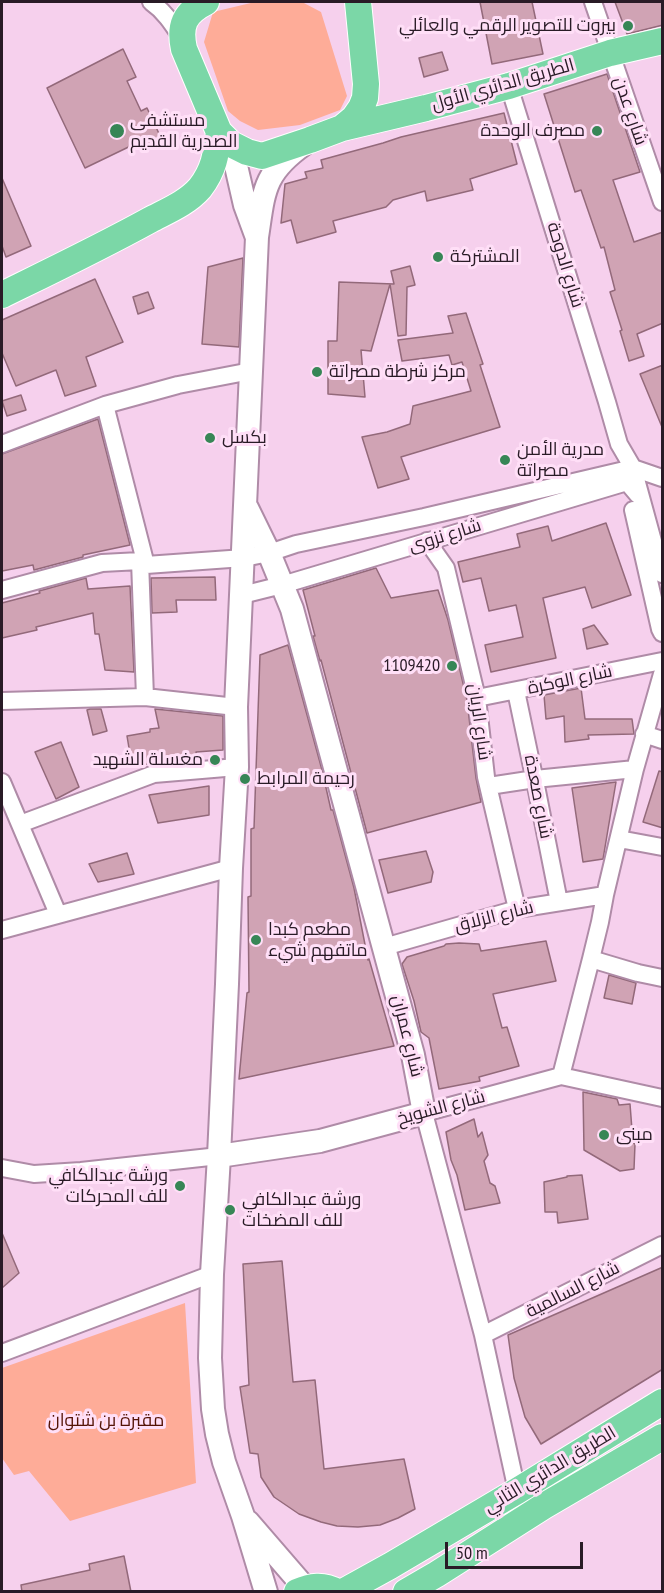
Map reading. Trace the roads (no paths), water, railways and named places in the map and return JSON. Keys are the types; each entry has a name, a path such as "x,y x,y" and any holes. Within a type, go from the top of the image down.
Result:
{"main road":[{"path":"206,2 187,15 181,37 184,49 225,138 257,237"},
{"path":"342,128 361,108 365,98 366,84 358,2"},
{"name":"الطريق الدائري الأول","path":"225,138 247,152 262,156 342,128 509,86 610,53 663,40"},
{"path":"2,295 106,244 185,201 198,190 207,177 225,138"},
{"path":"266,1592 217,1434 210,1358 212,1274 237,767 236,707 257,237 265,189 271,176 292,153 310,140"},
{"name":"شارع عمران","path":"246,507 269,553 292,609 413,1055 424,1113"},
{"name":"شارع الشويخ","path":"219,1156 320,1141 424,1113"},
{"name":"الطريق الدائري الثاني","path":"343,1592 517,1491 663,1402"},
{"name":"الطريق الدائري الثاني","path":"406,1592 544,1506 663,1437"},
{"path":"243,1516 301,1590 323,1586 337,1592"}],"street":[{"path":"151,2 171,20 181,37"},
{"name":"شارع عدن","path":"593,2 663,202"},
{"name":"شارع الدوحة","path":"509,86 607,402 625,474"},
{"path":"2,444 105,405 178,385 251,371"},
{"path":"105,405 143,563 145,697"},
{"path":"625,474 662,478"},
{"path":"625,474 641,498 663,574"},
{"path":"625,474 662,630"},
{"name":"شارع نزوى","path":"2,590 102,563 244,558 296,544 625,474"},
{"name":"شارع نزوى","path":"242,595 427,541 625,474"},
{"path":"641,498 662,478"},
{"name":"شارع الريان","path":"427,541 446,568 477,698 489,786 517,909"},
{"name":"شارع الوكرة","path":"477,698 663,661"},
{"path":"561,1076 644,734 663,674"},
{"name":"شارع صعدة","path":"516,691 559,902"},
{"path":"2,701 145,697 236,707"},
{"path":"644,734 663,740"},
{"path":"20,824 154,774 237,767"},
{"path":"489,786 636,769"},
{"path":"2,782 58,914"},
{"path":"619,839 663,847"},
{"path":"2,930 231,868"},
{"name":"شارع الزلاق","path":"384,946 517,909 605,896"},
{"path":"591,960 663,978"},
{"name":"شارع الشويخ","path":"424,1113 561,1076 663,1098"},
{"name":"شارع عمران","path":"424,1113 483,1335 517,1491"},
{"path":"2,1168 34,1174 81,1172 219,1156"},
{"name":"شارع السالمية","path":"483,1335 663,1245"},
{"path":"2,1353 212,1274"}],"place":[{"name":"بيروت للتصوير الرقمي والعائلي","path":"628,26"},
{"name":"مستشفى الصدرية القديم","path":"117,131"},
{"name":"مصرف الوحدة","path":"597,131"},
{"name":"المشتركة","path":"438,257"},
{"name":"مركز شرطة مصراتة","path":"317,372"},
{"name":"بكسل","path":"210,438"},
{"name":"مدرية الأمن مصراتة","path":"505,460"},
{"name":"1109420","path":"452,666"},
{"name":"مغسلة الشهيد","path":"215,760"},
{"name":"رحيمة المرابط","path":"245,779"},
{"name":"مطعم كبدا ماتفهم شيء","path":"256,940"},
{"name":"مبنى","path":"604,1135"},
{"name":"ورشة عبدالكافي للف المحركات","path":"180,1186"},
{"name":"ورشة عبدالكافي للف المضخات","path":"230,1210"}],"park label":[{"name":"مقبرة بن شتوان","path":"106,1421"}]}
